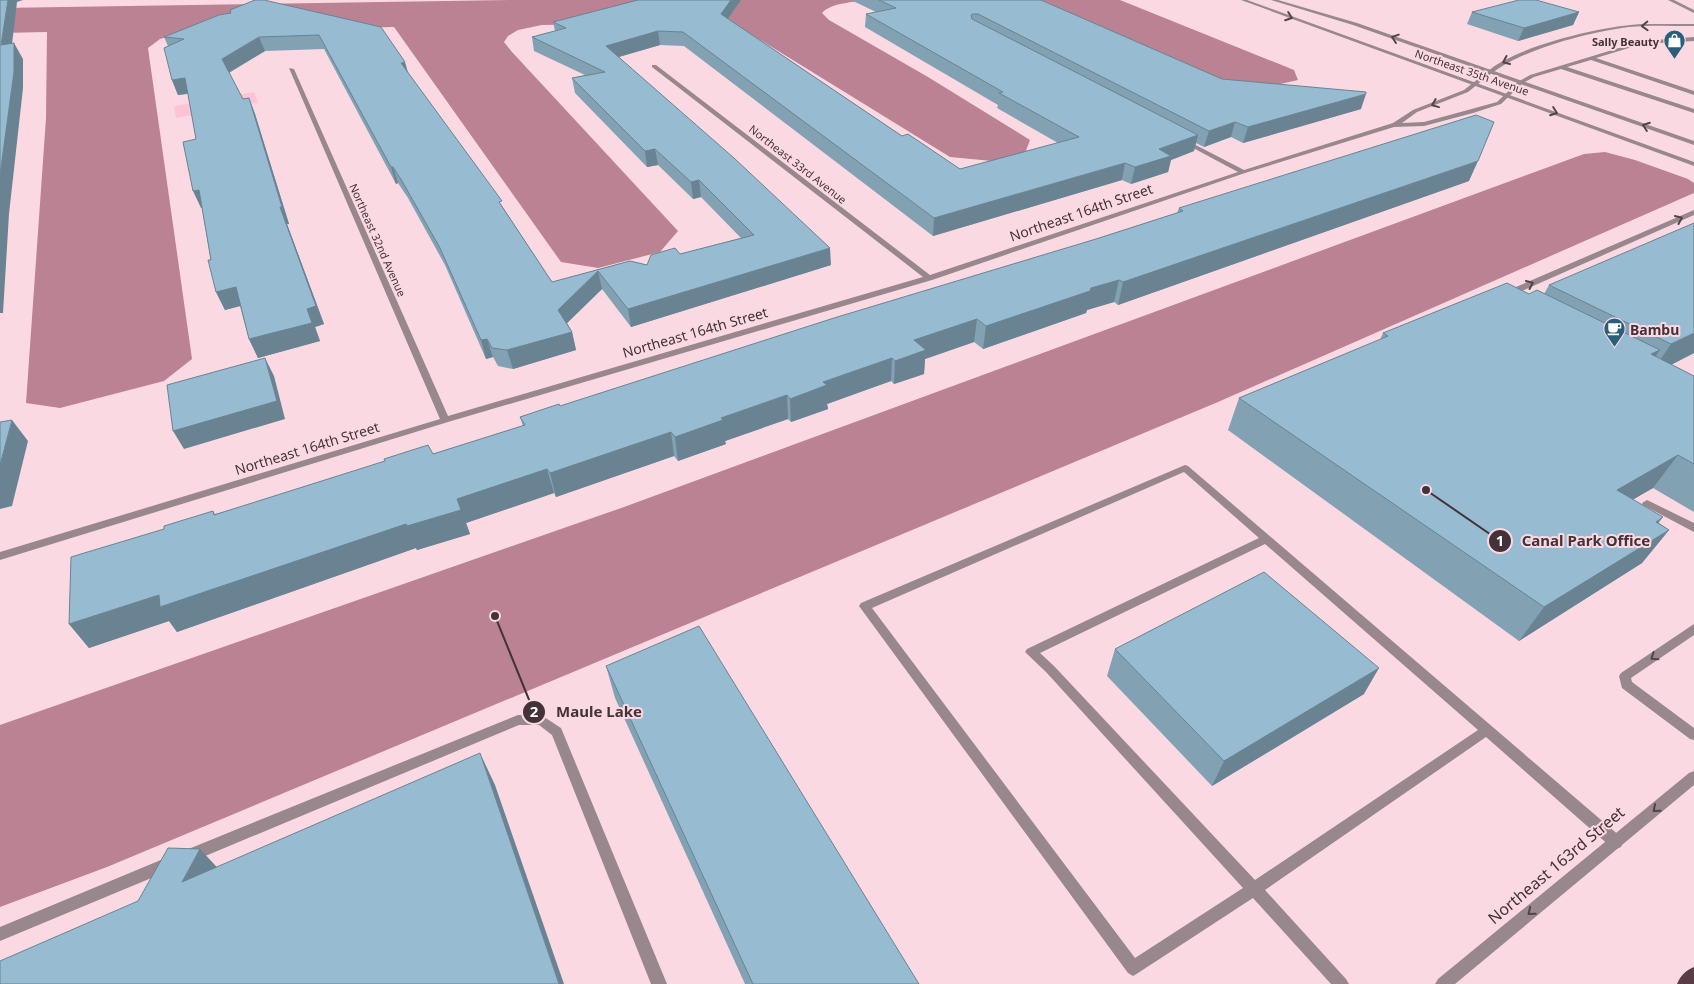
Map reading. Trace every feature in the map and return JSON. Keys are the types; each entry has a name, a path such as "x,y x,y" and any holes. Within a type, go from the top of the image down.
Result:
{"main road":[{"path":"1687,984 1694,977"}],"street":[{"name":"Northeast 35th Avenue","path":"1243,0 1694,164"},
{"name":"Northeast 35th Avenue","path":"1273,0 1323,14 1694,143"},
{"name":"Northeast 35th Avenue","path":"1292,0 1323,14"},
{"path":"1670,0 1694,12"},
{"name":"Northeast 164th Street","path":"1394,125 1415,111 1466,91 1497,65 1524,53 1616,28 1694,25"},
{"path":"1521,82 1561,67 1642,43 1694,39"},
{"path":"1590,58 1694,93"},
{"name":"Northeast 33rd Avenue","path":"654,66 929,278"},
{"path":"1561,67 1694,111"},
{"name":"Northeast 32nd Avenue","path":"291,69 445,420"},
{"name":"Northeast 164th Street","path":"0,556 445,420 929,278 1243,172 1394,125 1424,124 1471,112 1499,103 1521,82"},
{"path":"1173,136 1243,172"},
{"path":"1510,307 1506,298 1512,292 1694,212"},
{"path":"1487,730 1254,889 1133,968 865,606 1185,468 1266,539 1487,730 1616,842"},
{"path":"1647,503 1694,528"},
{"path":"1266,539 1031,652 1050,668 1341,984"},
{"path":"1694,629 1625,676 1626,684 1694,735"},
{"path":"0,934 518,720 541,720 557,732 659,984"},
{"name":"Northeast 163rd Street","path":"1443,984 1694,778"}],"shaded area":[{"path":"515,0 870,0 838,5 826,9 822,13 829,20 928,77 1030,140 1025,153 992,161 950,157 731,22 542,25 518,30 508,36 504,42 678,231 660,252 598,268 561,262 394,27 184,32 160,39 148,48 192,359 164,381 60,408 26,403 46,118 47,32 0,33 0,8"},
{"path":"1031,0 1120,0 1294,70 1298,80 1254,90 1229,88"},
{"path":"254,92 258,103 176,118 174,106"},
{"path":"1605,152 1635,160 1688,179 1694,183 1694,193 1218,402 107,867 0,907 0,725 624,507 1584,154"}],"building":[{"path":"0,0 8,0 1,45 14,43 14,72 0,175"},
{"path":"255,0 264,0 381,27 405,62 401,63 502,201 499,202 552,282 630,261 647,265 651,255 675,248 680,254 754,235 699,180 691,182 655,149 645,151 572,78 605,72 532,37 566,28 553,22 638,0 731,0 721,14 902,136 908,134 960,169 1079,137 999,93 1003,92 866,14 896,8 879,0 1041,0 1222,79 1366,92 1366,94 1248,127 1235,122 1209,131 978,14 973,14 971,15 972,19 1198,135 1159,149 1171,156 1135,167 1125,163 934,218 683,32 658,31 606,46 734,158 830,248 628,309 598,271 558,310 572,332 507,350 492,348 487,339 481,340 440,248 402,181 393,167 391,167 319,35 259,37 222,59 243,99 249,98 282,207 280,207 316,306 307,309 312,323 249,339 236,287 216,292 208,260 211,260 199,190 193,191 183,142 196,139 185,78 172,80 164,48 184,39 164,37 219,15 231,13 230,10"},
{"path":"1519,0 1536,0 1579,12 1524,28 1472,12"},
{"path":"1476,115 1494,122 1478,161 1123,282 1119,280 1091,288 1090,291 986,326 977,319 914,340 926,350 895,361 892,358 823,382 827,385 790,399 787,395 721,418 723,420 675,437 671,432 550,473 547,469 457,499 461,510 407,526 406,524 160,607 159,595 69,624 71,557 164,529 164,526 213,511 214,515 385,461 384,459 428,445 433,454 525,425 520,417 559,404 560,406 834,318 1096,239 1183,211 1179,208"},
{"path":"1694,223 1694,333 1671,344 1549,285"},
{"path":"1507,283 1529,294 1537,290 1660,350 1651,354 1694,376 1694,464 1678,455 1617,490 1663,517 1656,522 1669,530 1544,607 1239,398 1388,336 1383,333"},
{"path":"265,358 277,401 173,431 167,385"},
{"path":"12,420 0,465 0,422"},
{"path":"1264,572 1379,668 1224,761 1115,649"},
{"path":"699,626 919,984 753,984 606,666"},
{"path":"480,753 559,984 0,984 0,961 138,901 168,848 200,849 182,882"}],"place":[{"name":"Sally Beauty","path":"1675,60"},
{"name":"Bambu","path":"1614,348"},
{"name":"Canal Park Office","path":"1426,490"},
{"name":"Maule Lake","path":"495,616"}]}
